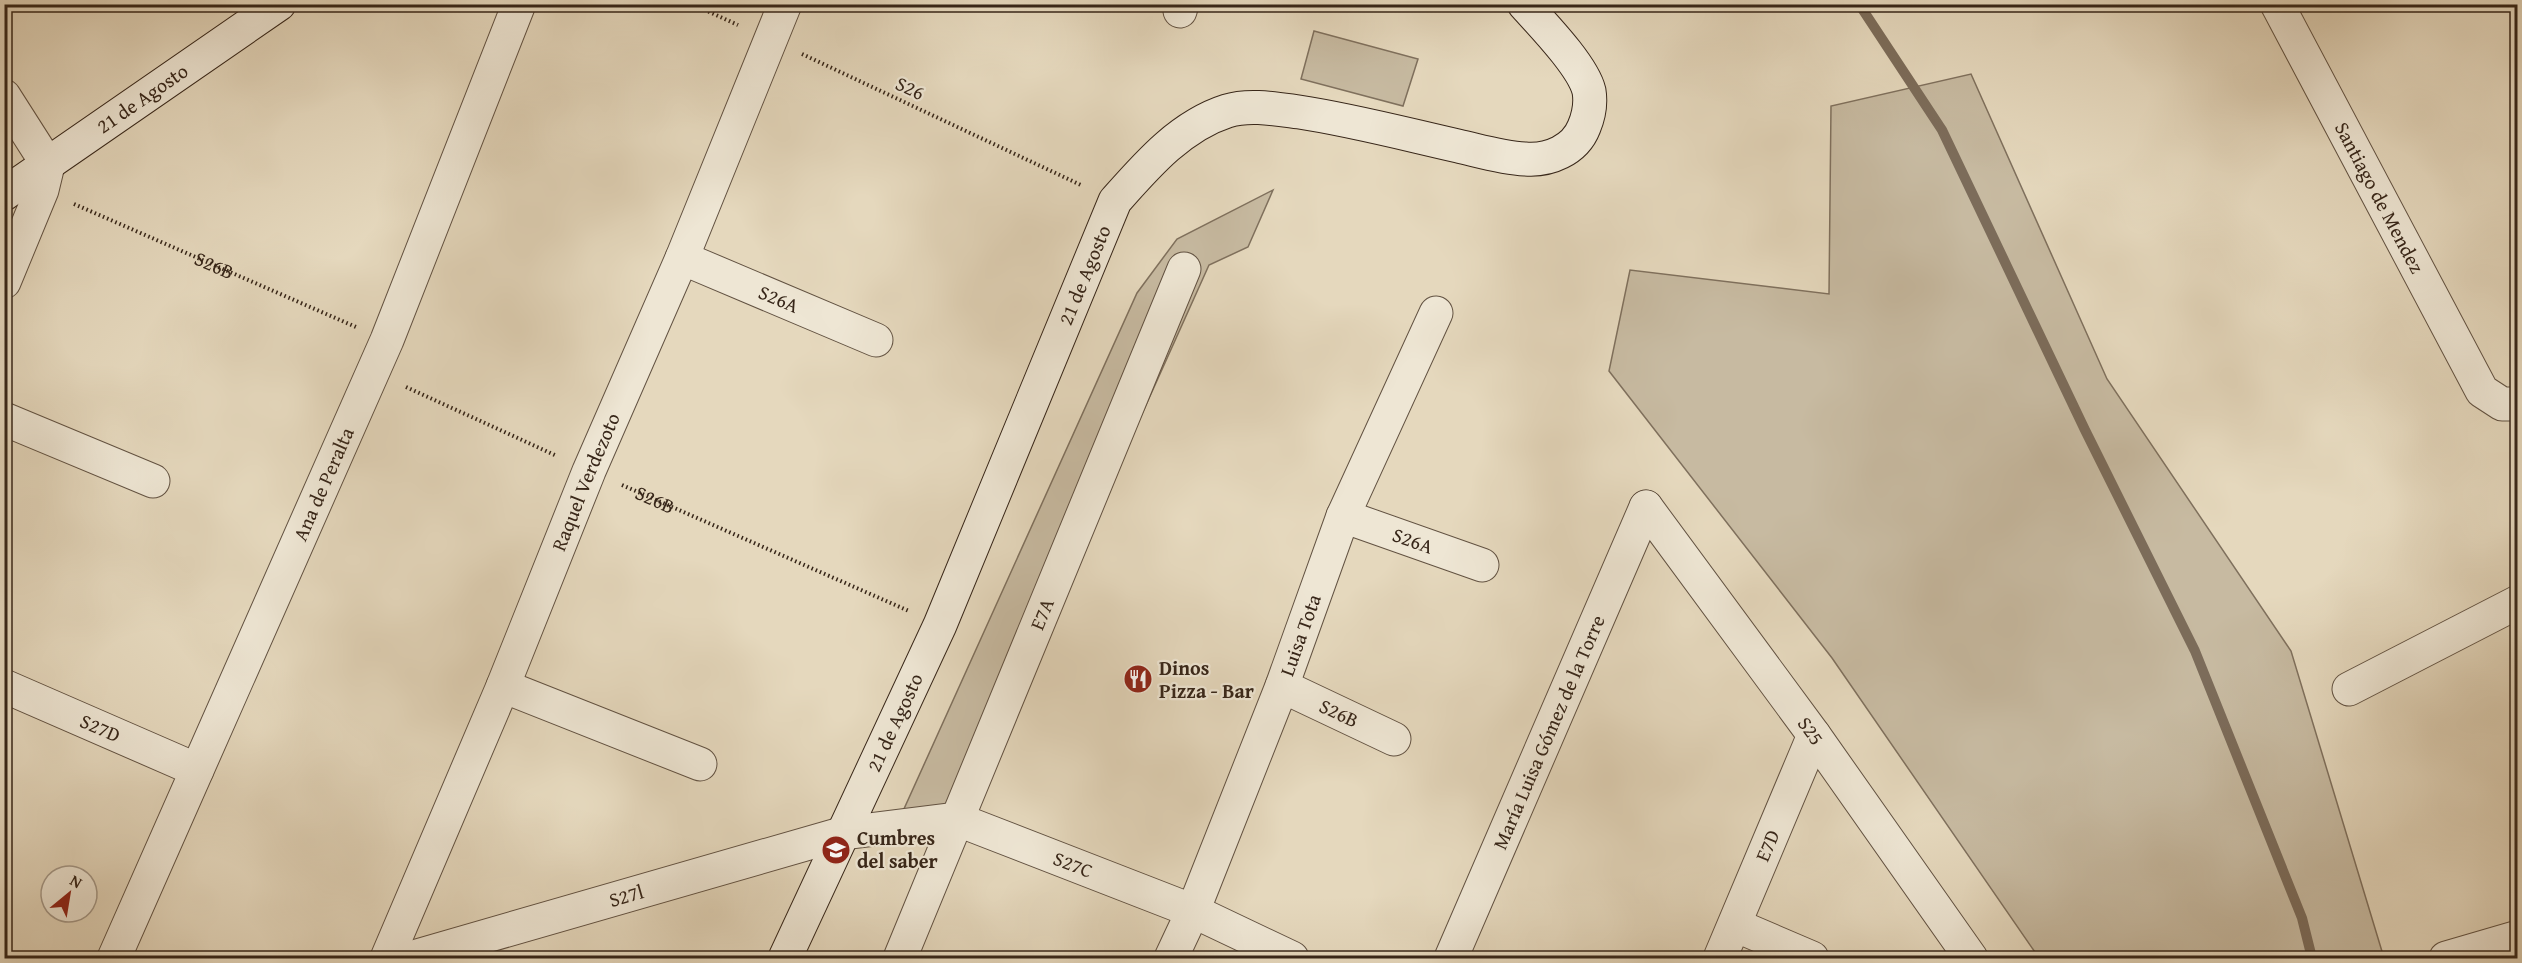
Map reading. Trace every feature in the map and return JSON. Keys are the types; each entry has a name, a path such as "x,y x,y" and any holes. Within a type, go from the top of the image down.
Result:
{"street":[{"name":"Ana de Peralta","path":"114,958 387,340 519,4"},
{"name":"Raquel Verdezoto","path":"387,958 503,686 589,471 682,258 785,4"},
{"name":"21 de Agosto","path":"785,958 940,625 1115,201 1142,170 1173,141 1200,123 1228,111 1264,107 1321,115 1525,159 1560,153 1573,144 1582,132 1590,103 1588,89 1580,73 1551,34 1524,4"},
{"name":"Santiago de Mendez","path":"2277,4 2482,391 2502,404 2517,404"},
{"name":"21 de Agosto","path":"4,194 45,177 259,10"},
{"path":"4,96 45,177 4,282"},
{"name":"S26A","path":"682,258 876,340"},
{"name":"E7A","path":"900,958 1184,269"},
{"name":"Luisa Tota","path":"1172,958 1193,911 1282,686 1343,516 1436,313"},
{"path":"4,419 153,481"},
{"name":"S25","path":"1646,507 1814,735 1971,958"},
{"name":"María Luisa Gómez de la Torre","path":"1451,958 1646,507"},
{"name":"S26A","path":"1343,516 1482,565"},
{"path":"2349,689 2517,602"},
{"name":"S27D","path":"4,686 197,770"},
{"path":"503,686 700,764"},
{"name":"S26B","path":"1282,686 1395,740"},
{"name":"E7D","path":"1720,958 1814,735"},
{"name":"S27C","path":"844,833 957,819 1193,911 1292,958"},
{"name":"S27l","path":"410,958 844,833"},
{"path":"1735,925 1812,958"},
{"path":"2446,958 2517,937"}],"path":[{"name":"S26","path":"692,4 1115,201"},
{"name":"S26B","path":"45,177 387,340"},
{"name":"S26B","path":"373,371 589,471 940,625"}],"shaded area":[{"path":"1314,31 1418,59 1403,106 1301,79"},
{"path":"1971,74 2107,379 2291,651 2384,958 2039,958 1832,658 1609,371 1630,270 1829,294 1831,106"},
{"path":"1273,190 1248,247 1209,265 966,805 894,831 1137,293 1177,239"}],"waterway":[{"path":"1859,4 1942,130 2085,430 2195,651 2302,918 2312,958"}],"place":[{"name":"Dinos Pizza - Bar","path":"1138,679"},
{"name":"Cumbres del saber","path":"836,850"}]}
